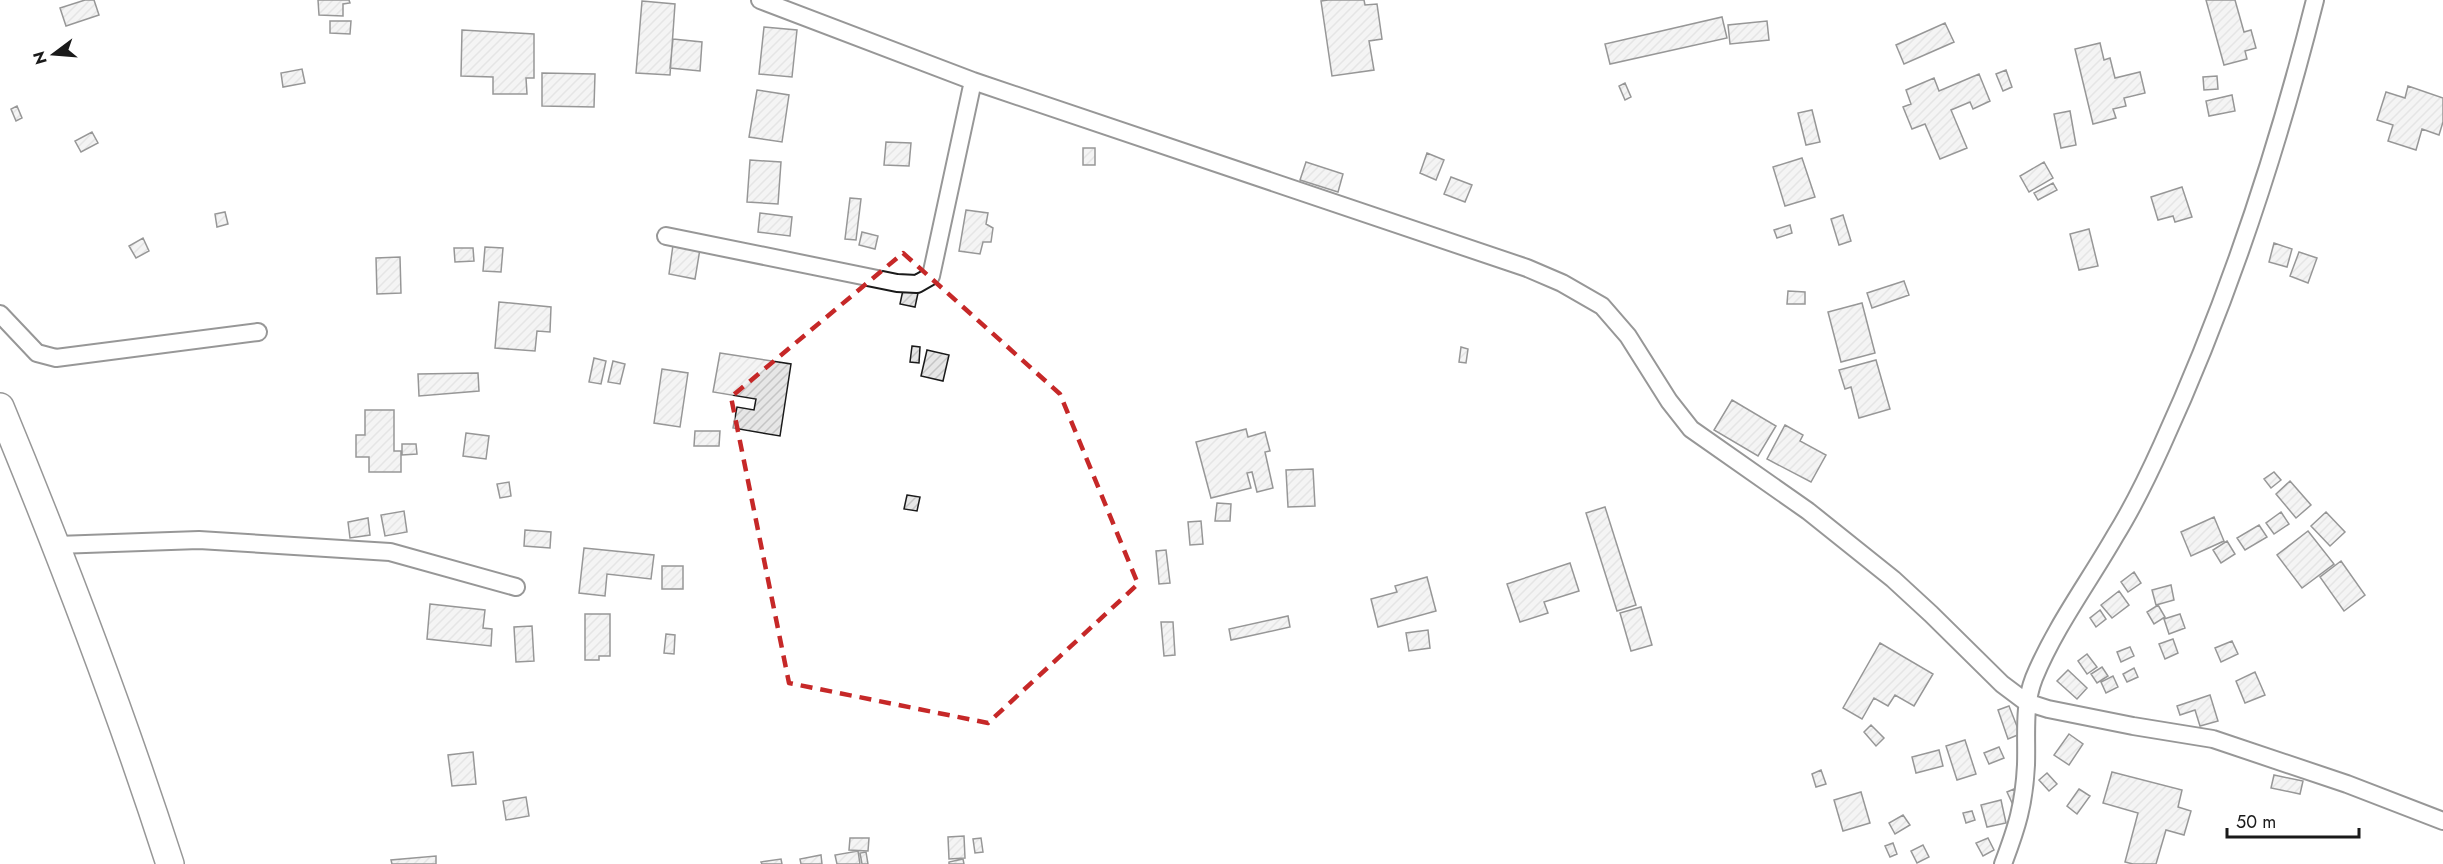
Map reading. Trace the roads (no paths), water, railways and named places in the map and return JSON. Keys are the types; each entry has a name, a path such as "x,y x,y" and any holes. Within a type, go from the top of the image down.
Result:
{"highway":[{"path":"1,412 57,545 145,787 170,864"}],"street":[{"path":"760,0 973,81 1527,268 1562,283 1602,306 1628,336 1669,401 1691,429 1808,511 1893,579 2002,684 2026,702 2111,721 2212,739 2347,784 2443,821"},
{"path":"2003,864 2019,822 2023,800 2026,702 2034,677 2066,615 2116,536 2162,446 2188,385 2227,288 2295,77 2315,0"},
{"path":"666,236 897,284 917,284 931,276 973,81"},
{"path":"0,314 37,353 56,358 258,332"},
{"path":"57,545 199,540 390,552 516,587"}]}
